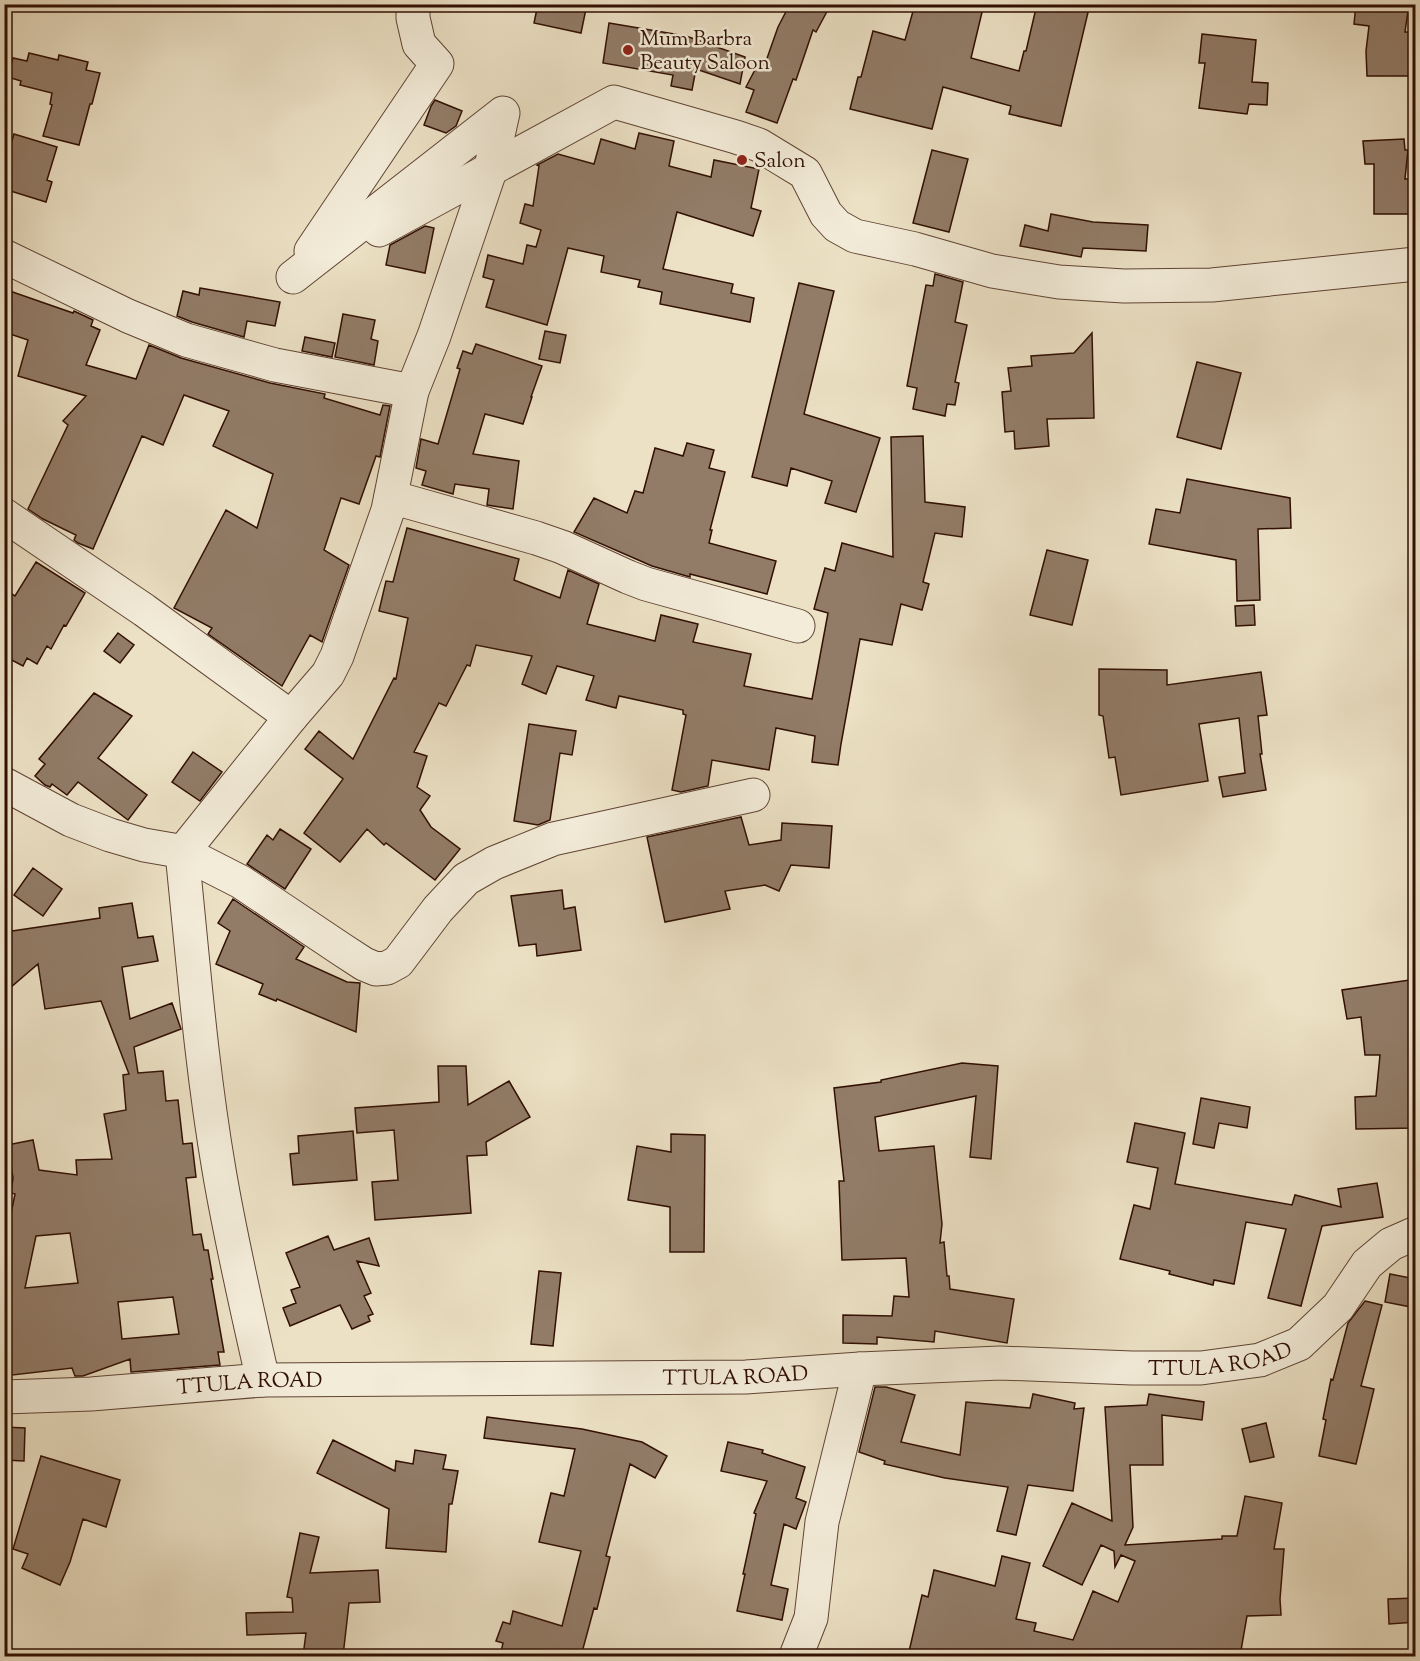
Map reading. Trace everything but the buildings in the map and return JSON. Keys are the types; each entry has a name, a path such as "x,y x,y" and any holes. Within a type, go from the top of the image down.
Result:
{"street":[{"path":"293,277 437,64 419,44 413,18 413,4"},
{"path":"293,277 614,102 736,137 759,146 805,173 825,214 837,226 855,236 915,249 992,271 1059,282 1124,286 1212,285 1416,264"},
{"path":"263,1380 236,1264 218,1168 202,1050 182,853 328,674 337,656 388,510 412,391 434,336 490,171 503,113 293,277"},
{"path":"4,256 128,316 186,340 275,365 412,391"},
{"path":"391,497 545,541 646,584 798,626"},
{"path":"4,515 144,610 291,717"},
{"path":"4,784 70,820 110,835 144,845 173,850 196,859 241,882 363,964 376,969 387,968 398,962 438,909 466,879 494,863 553,839 753,795"},
{"name":"TTULA ROAD","path":"4,1397 91,1394 263,1380 746,1377 1000,1363 1201,1368 1260,1360 1299,1344 1338,1307 1367,1264 1391,1244 1416,1233"},
{"path":"796,1656 811,1618 822,1522 860,1369"}],"place":[{"name":"Mum Barbra Beauty Saloon","path":"628,50"},
{"name":"Salon","path":"742,160"}]}
